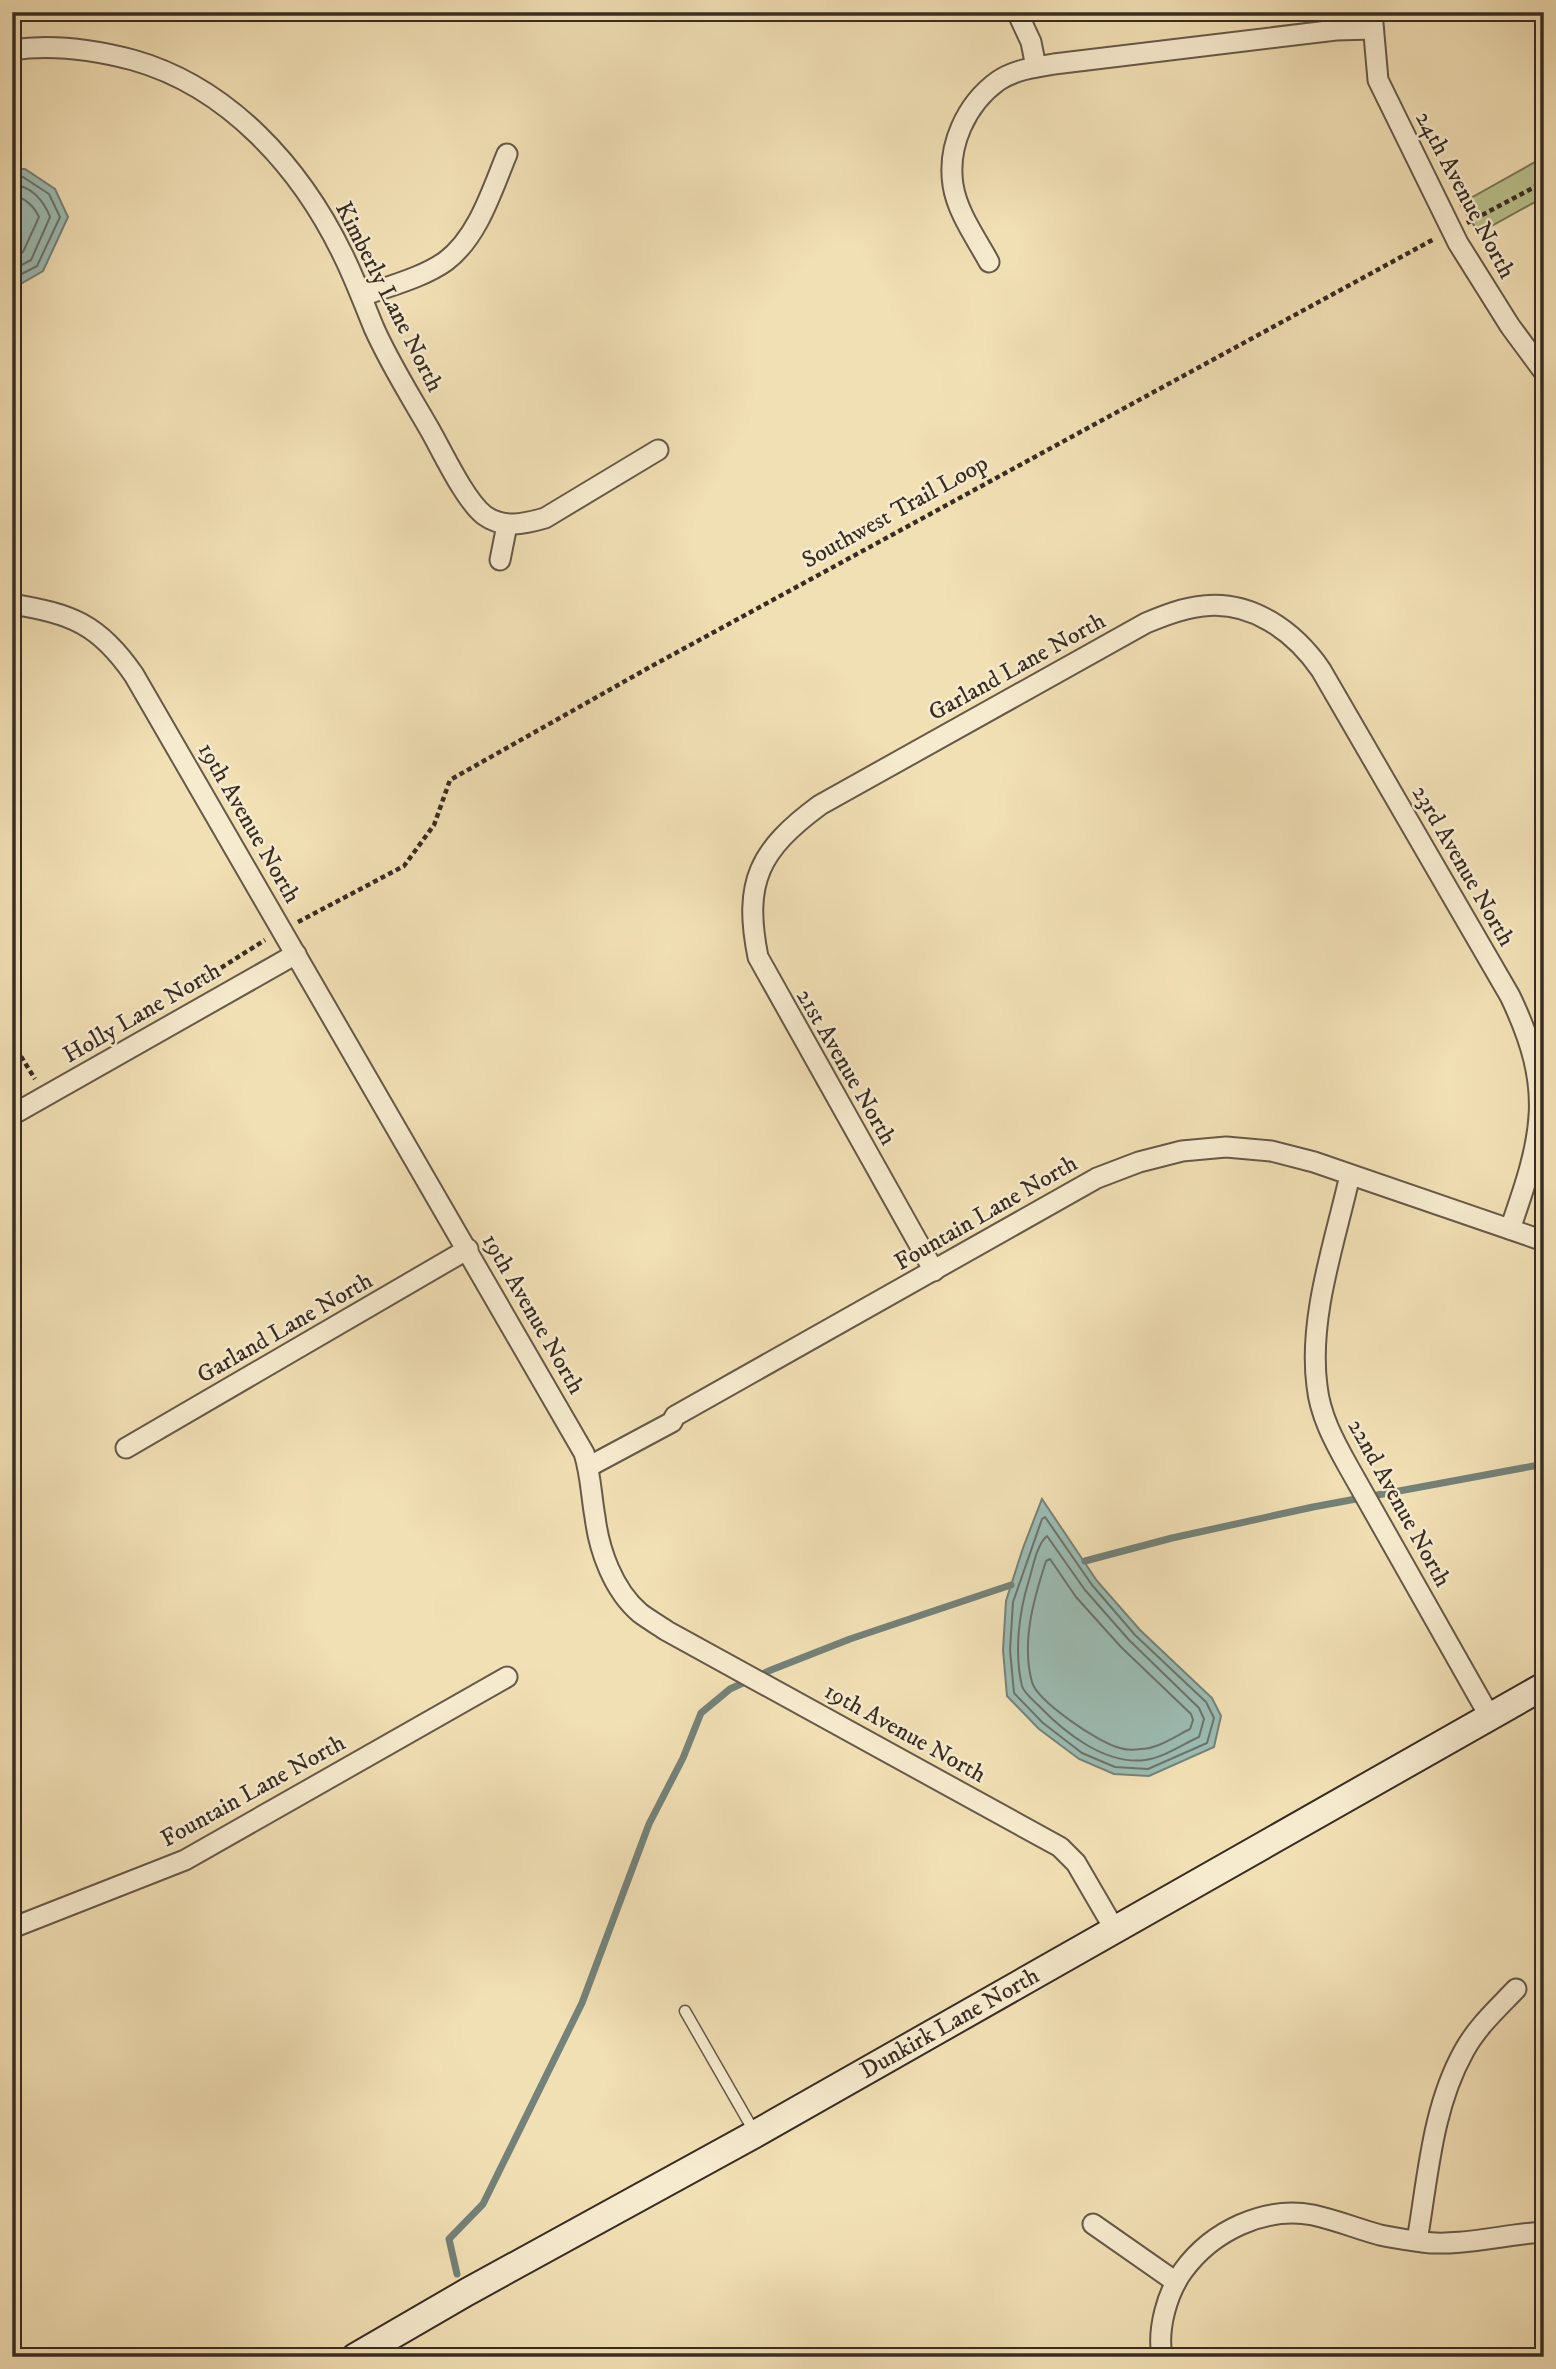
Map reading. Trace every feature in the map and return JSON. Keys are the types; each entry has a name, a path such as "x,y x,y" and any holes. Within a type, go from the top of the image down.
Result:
{"street":[{"path":"1017,12 1031,43 1036,67"},
{"path":"989,262 962,214 953,185 952,156 960,127 976,102 998,81 1036,67 1336,30 1372,20"},
{"name":"24th Avenue North","path":"1372,20 1378,80 1452,230 1510,326 1544,372"},
{"name":"Kimberly Lane North","path":"12,50 66,48 113,55 156,67 198,88 237,114 278,155 314,203 343,254 375,329 409,396 470,498 484,515 507,525"},
{"path":"362,296 424,273 447,260 465,241 478,220 507,154"},
{"path":"500,561 507,525 545,518 658,450"},
{"name":"19th Avenue North","path":"12,604 69,616 95,631 117,651 134,675 584,1453 589,1467 594,1518 602,1552 616,1582 638,1611 667,1631 1060,1847 1076,1863 1115,1930"},
{"name":"Garland Lane North","path":"758,876 773,847 794,824 820,805 1146,623 1175,611 1206,605 1236,608 1262,617 1287,630 1307,649 1321,670"},
{"name":"23rd Avenue North","path":"1321,670 1510,996 1527,1032 1537,1070 1541,1108 1536,1147 1510,1229"},
{"name":"21st Avenue North","path":"758,876 752,902 753,931 758,957 934,1271"},
{"name":"Holly Lane North","path":"12,1115 296,954"},
{"name":"Fountain Lane North","path":"589,1467 1097,1178 1139,1162 1171,1154 1226,1147 1272,1151 1314,1162 1510,1229"},
{"name":"22nd Avenue North","path":"1350,1175 1320,1305 1315,1346 1317,1388 1328,1429 1490,1717"},
{"path":"1510,1229 1544,1241"},
{"name":"Garland Lane North","path":"126,1447 468,1249"},
{"name":"Fountain Lane North","path":"12,1928 185,1860 508,1676"},
{"name":"Dunkirk Lane North","path":"355,2357 467,2292 755,2134 1544,1686"},
{"path":"1417,2241 1440,2108 1451,2077 1465,2049 1483,2023 1516,1989"},
{"path":"1162,2357 1164,2315 1175,2282 1194,2256 1220,2235 1249,2221 1279,2213 1312,2215 1382,2235 1417,2241 1464,2242 1544,2232"},
{"path":"1093,2224 1175,2282"}],"lane":[{"path":"685,2011 755,2134"}],"path":[{"name":"Southwest Trail Loop","path":"307,917 404,866 434,825 450,780 1030,458 1544,182"},
{"path":"12,1042 33,1080"}],"green space":[{"path":"1544,157 1544,197 1479,233 1460,204"}],"water":[{"path":"12,169 25,169 55,189 68,217 43,271 17,286 12,286"},
{"path":"1042,1499 1097,1581 1140,1630 1212,1698 1221,1716 1214,1747 1149,1776 1114,1774 1079,1759 1039,1729 1007,1696 1003,1650 1006,1601"}],"waterway":[{"path":"1085,1561 1172,1538 1313,1507 1544,1464"},
{"path":"457,2274 449,2239 483,2204 582,2003 649,1824 683,1758 701,1713 730,1689 771,1670 850,1639 1011,1585"}]}
